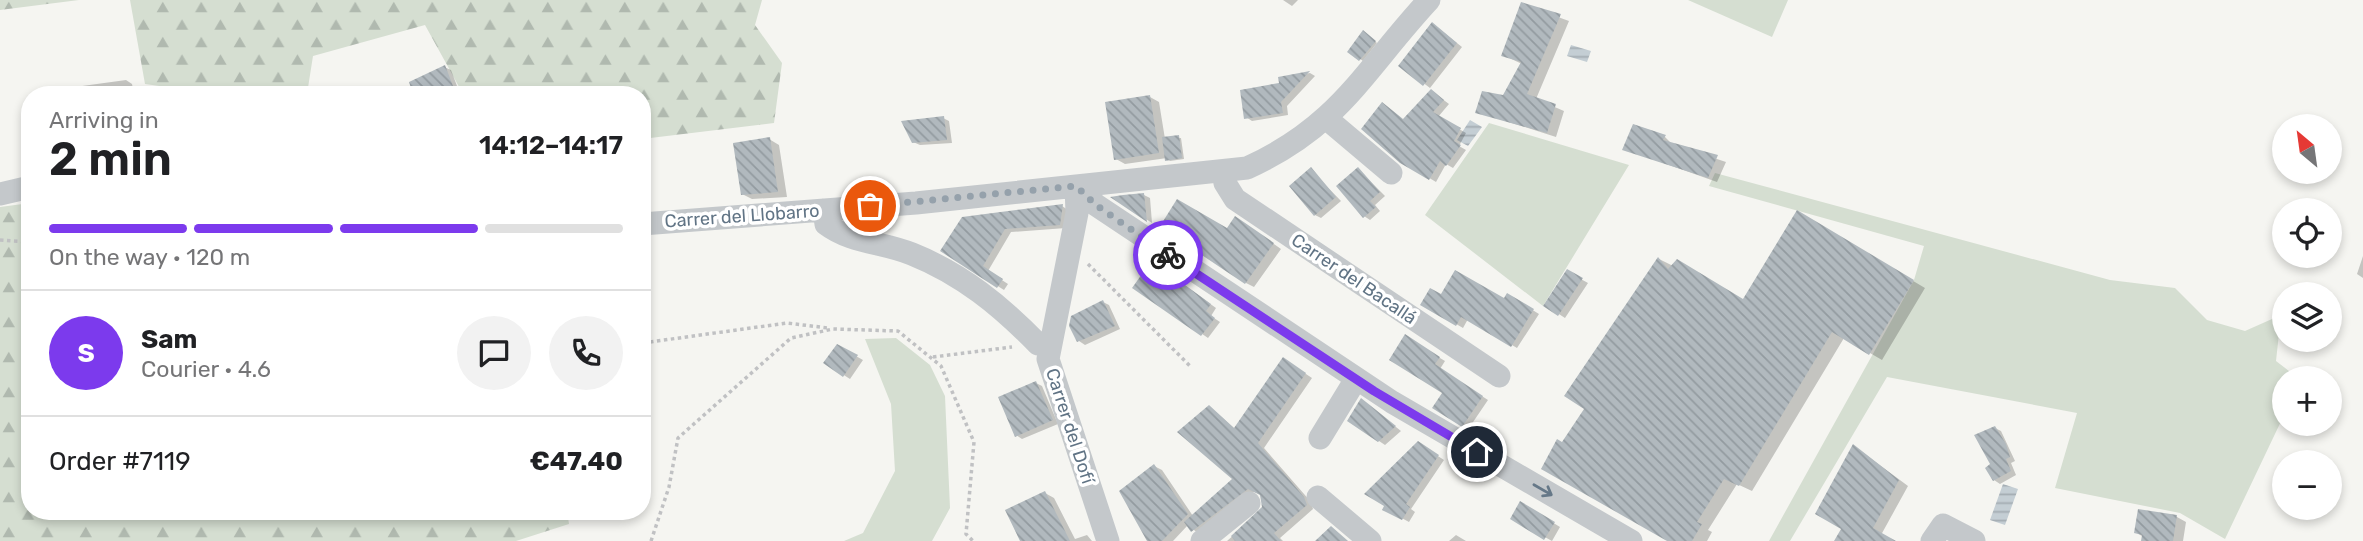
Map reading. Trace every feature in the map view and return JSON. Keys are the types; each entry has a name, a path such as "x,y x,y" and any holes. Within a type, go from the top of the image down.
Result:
{"street":[{"name":"Carrer del Llobarro","path":"651,223 824,210 1247,168 1278,154 1327,120 1357,88 1429,0"},
{"path":"1327,120 1391,173"},
{"name":"Carrer del Bacallá","path":"1223,171 1225,183 1235,199 1499,376"},
{"path":"1076,186 1107,213 1356,379 1602,533 1631,541"},
{"name":"Carrer del Dofí","path":"1076,186 1077,213 1048,359 1108,541"},
{"path":"0,194 21,189"},
{"path":"824,210 827,224 840,234 911,254 969,283 1038,344"},
{"path":"1320,438 1356,379"},
{"path":"1318,497 1370,541"},
{"path":"1212,538 1249,503"},
{"path":"1932,541 1943,524 1974,541"}],"path":[{"path":"0,240 21,241"},
{"path":"1070,245 1191,367"},
{"path":"651,342 787,323 898,331 941,366 974,442 967,534 972,541"},
{"path":"651,541 669,487 678,438 791,338 833,328"},
{"path":"932,357 1038,344"}],"green space":[{"path":"0,0 79,0 0,10"},
{"path":"130,0 762,0 755,25 782,63 774,123 651,138 651,86 459,86 425,25 313,56 308,86 145,84"},
{"path":"1688,0 1788,0 1772,37"},
{"path":"1489,123 1629,165 1543,306 1425,215"},
{"path":"1715,173 2110,280 2175,288 2207,320 2245,331 2272,319 2272,352 2277,352 2276,361 2282,366 2272,366 2274,436 2225,539 2180,513 2055,488 2077,413 1887,377 1790,541 1769,541 1914,280 1924,246 1709,186"},
{"path":"21,204 21,520 568,520 569,524 516,541 0,541 0,207"},
{"path":"896,338 930,365 945,396 950,508 932,541 844,541 863,533 895,471 891,404 865,339"}],"shaded area":[{"path":"1571,45 1591,51 1587,62 1567,56"},
{"path":"1470,120 1482,127 1468,146 1457,140"},
{"path":"2003,484 2018,489 2005,525 1990,520"}],"building":[{"path":"1521,2 1561,14 1527,94 1556,104 1547,133 1475,113 1482,91 1503,95 1521,62 1501,56"},
{"path":"1432,22 1457,43 1423,86 1398,66"},
{"path":"1363,30 1376,41 1359,61 1347,52"},
{"path":"445,65 453,86 410,86 409,82"},
{"path":"1310,71 1281,102 1283,113 1244,119 1240,90 1279,83 1278,77"},
{"path":"1431,89 1444,100 1433,112 1461,128 1454,141 1461,145 1446,166 1440,161 1429,180 1400,163 1361,129 1382,102 1403,119"},
{"path":"1150,95 1159,153 1114,160 1105,102"},
{"path":"944,116 947,140 912,143 901,121"},
{"path":"1633,124 1666,135 1663,140 1718,155 1708,178 1622,150"},
{"path":"1179,135 1182,158 1165,161 1162,137"},
{"path":"770,137 778,192 741,195 733,143"},
{"path":"1311,167 1336,197 1314,216 1289,186"},
{"path":"1358,167 1380,192 1370,201 1376,207 1363,218 1336,186"},
{"path":"1144,193 1147,222 1110,197 1123,195"},
{"path":"1177,199 1227,228 1235,216 1274,243 1245,284 1175,237 1178,233 1162,223"},
{"path":"1063,204 1060,225 1005,229 983,266 1003,279 997,288 940,251 962,217"},
{"path":"1797,210 1914,280 1869,355 1832,332 1739,486 1724,479 1697,522 1702,524 1692,541 1667,541 1541,469 1557,439 1562,442 1584,409 1564,396 1658,257 1668,269 1677,259 1743,299"},
{"path":"1159,266 1211,304 1206,311 1215,318 1201,336 1132,288 1147,267 1155,272"},
{"path":"1567,269 1583,278 1558,316 1543,306"},
{"path":"1455,270 1504,298 1507,293 1534,309 1511,347 1461,317 1456,326 1420,305 1430,288 1441,294"},
{"path":"1103,300 1115,326 1077,342 1069,326 1071,316"},
{"path":"1405,334 1440,357 1435,364 1483,396 1462,427 1432,408 1442,393 1389,360"},
{"path":"837,344 858,355 843,377 823,363"},
{"path":"1283,357 1306,373 1258,443 1304,497 1307,505 1274,533 1281,541 1235,541 1231,536 1262,507 1260,495 1248,489 1191,532 1184,522 1232,479 1177,432 1209,405 1234,428"},
{"path":"1036,381 1053,420 1015,437 998,397"},
{"path":"1361,398 1396,426 1378,442 1347,421"},
{"path":"1995,426 2006,444 2010,457 2006,459 2011,471 1993,481 1985,468 1990,464 1974,435"},
{"path":"1418,441 1439,455 1406,504 1410,507 1402,520 1382,510 1384,506 1364,494"},
{"path":"1853,444 1899,480 1873,528 1896,541 1834,541 1841,529 1815,514"},
{"path":"1154,464 1188,514 1162,541 1147,541 1119,491"},
{"path":"1045,491 1070,541 1020,541 1005,510"},
{"path":"1520,501 1555,522 1544,540 1510,519"},
{"path":"2138,509 2177,515 2173,541 2141,541 2142,535 2134,533"},
{"path":"1331,526 1348,541 1315,541"}],"way so far":[{"path":"870,206 1076,186 1096,205 1168,255"}],"route":[{"path":"1168,255 1374,391 1477,452"}]}
